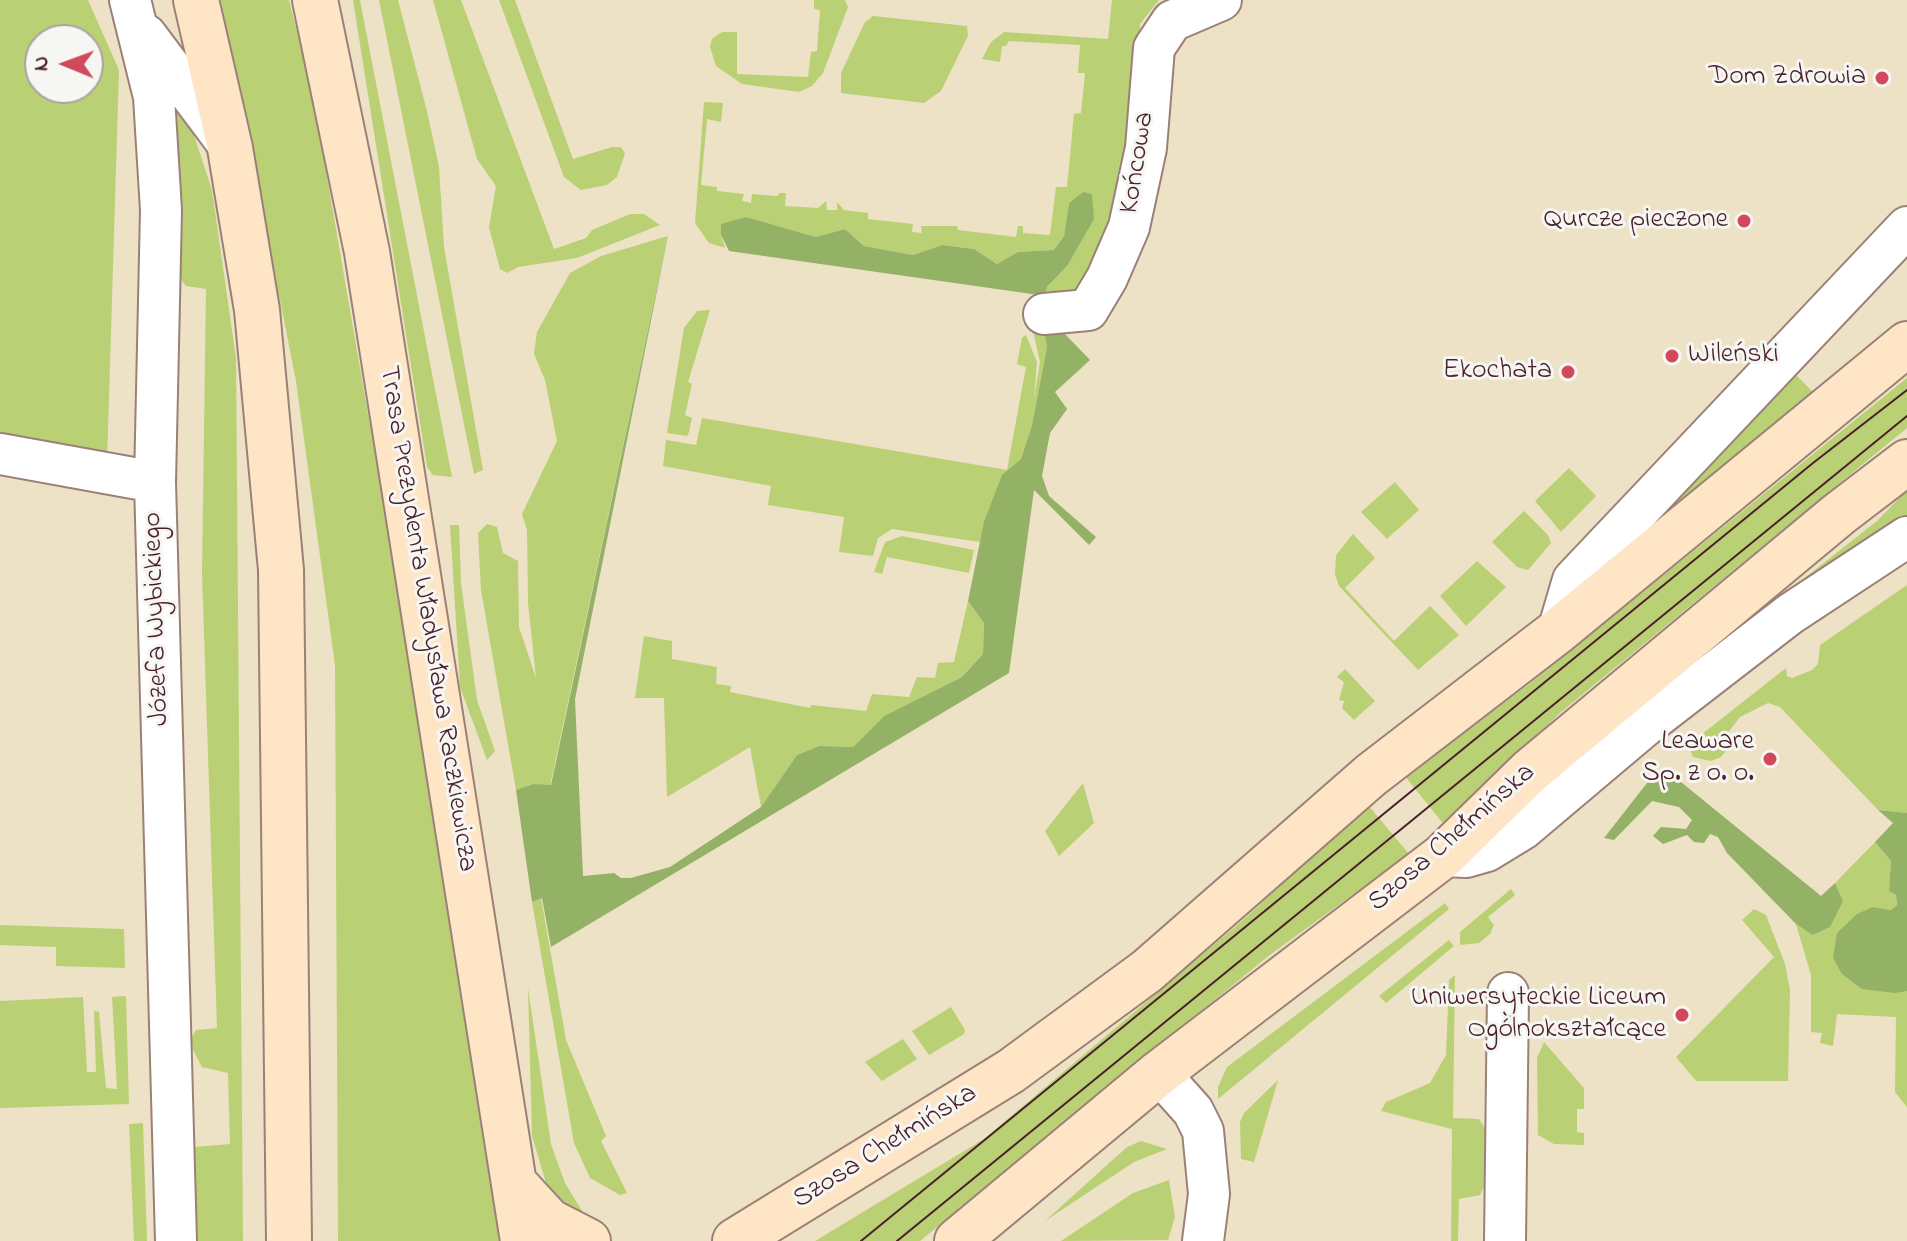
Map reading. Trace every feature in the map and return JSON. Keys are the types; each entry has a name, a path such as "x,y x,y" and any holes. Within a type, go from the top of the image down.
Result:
{"main road":[{"path":"196,0 230,148 257,310 281,570 289,1241"},
{"name":"Trasa Prezydenta Władysława Raczkiewicza","path":"315,0 367,252 523,1241"},
{"name":"Szosa Chełmińska","path":"733,1241 1045,1049 1147,971 1371,775 1558,631 1907,344"},
{"name":"Szosa Chełmińska","path":"957,1241 1159,1073 1443,856 1530,771 1839,514 1907,462"},
{"path":"515,1184 549,1221 588,1241"}],"street":[{"name":"Końcowa","path":"1044,314 1088,310 1107,278 1132,214 1146,148 1154,48 1172,21 1221,0"},
{"path":"133,11 230,148"},
{"name":"Józefa Wybickiego","path":"133,11 154,97 161,210 155,482 176,1241"},
{"path":"1558,631 1573,580 1907,227"},
{"path":"0,454 155,482"},
{"path":"1443,856 1466,857 1487,851 1523,829 1645,726 1790,614 1907,537"},
{"path":"1505,1241 1508,993"},
{"path":"1159,1073 1193,1111 1203,1131 1209,1194 1203,1241"}],"green space":[{"path":"0,0 88,0 99,24 24,24 24,104 104,104 104,36 119,70 107,463 0,440"},
{"path":"221,0 289,0 312,90 383,501 499,1241 338,1241 335,665 296,381"},
{"path":"353,0 360,0 452,477 433,475 427,467"},
{"path":"379,0 398,0 439,167 444,247 483,470 474,474"},
{"path":"433,0 461,0 554,249 586,238 592,230 630,214 644,214 660,225 577,258 518,267 507,273 500,269 489,227 496,186 477,159"},
{"path":"499,0 515,0 573,159 612,147 621,147 625,153 617,177 607,185 581,190 564,177"},
{"path":"814,0 845,0 848,7 823,73 812,86 799,92 742,84 716,66 710,47 712,39 722,32 737,32 737,74 808,77 811,52 817,51 820,10 814,9"},
{"path":"1112,0 1159,0 1140,24 1135,138 1127,186 1083,291 1046,296 1047,287 1067,266 1092,194 1083,193 1069,203 1064,236 1054,250 1018,252 997,264 974,249 942,245 913,255 864,246 845,229 816,237 746,217 721,235 725,248 709,243 695,223 704,102 723,103 721,122 707,119 701,185 717,187 717,191 744,194 742,201 751,203 752,194 777,196 786,193 785,206 818,208 826,201 827,210 837,210 837,202 844,210 868,213 868,219 913,224 912,232 922,233 921,226 957,226 958,230 1016,237 1018,226 1023,226 1023,233 1050,235 1056,187 1067,187 1074,114 1081,113 1085,73 1078,73 1080,45 1009,41 1002,46 1000,62 982,59 991,42 1004,32 1108,39"},
{"path":"873,16 967,26 968,36 941,91 924,103 841,93 841,73 865,22"},
{"path":"170,94 192,129 212,190 236,358 243,1241 187,1241 188,1152 194,1147 230,1144 228,1073 202,1067 189,1042 196,1030 217,1028 202,573 206,289 186,286 179,277"},
{"path":"1083,192 1092,194 1094,219 1067,266 1047,287 1046,296 729,251 721,235 721,224 746,217 816,237 845,229 864,246 913,255 942,245 974,249 997,264 1018,252 1054,250 1064,236 1069,203"},
{"path":"668,236 550,786 533,784 516,790 481,590 478,533 487,524 497,527 503,553 518,561 519,627 536,678 528,603 527,530 522,514 557,441 545,380 534,354 537,332 570,273 601,256"},
{"path":"668,236 575,699 583,876 614,873 621,878 631,878 670,867 761,807 797,755 819,746 853,747 884,716 962,677 983,654 984,623 968,601 984,522 1002,475 1021,459 1032,425 1047,347 1043,324 1063,332 1090,360 1055,392 1067,409 1050,433 1042,476 1049,496 1096,537 1089,545 1034,490 1009,673 551,947 542,898 532,902 516,790 533,784 551,785"},
{"path":"710,310 688,382 692,384 685,415 692,418 689,432 687,436 667,433 684,328 697,311"},
{"path":"1043,324 1047,347 1032,425 1021,459 1002,476 980,542 892,529 878,538 873,556 839,552 844,517 768,505 771,486 663,466 666,440 696,445 702,418 1007,470 1026,367 1017,364 1022,338 1026,335 1037,362 1034,399 1040,362 1033,331"},
{"path":"1796,375 1813,392 1654,523"},
{"path":"1907,378 1907,428 1561,712 1445,826 1404,775 1528,685"},
{"path":"1569,468 1596,496 1561,532 1535,501"},
{"path":"1395,482 1419,510 1387,539 1361,512"},
{"path":"1907,490 1907,516 1783,595 1877,521"},
{"path":"1524,511 1548,535 1551,543 1528,570 1517,567 1492,542"},
{"path":"450,525 459,525 461,583 477,700 495,751 487,760 460,687"},
{"path":"1353,534 1375,558 1345,588 1394,641 1430,606 1459,635 1418,670 1339,586 1335,574 1336,555"},
{"path":"902,536 974,550 969,573 887,557 882,574 874,572 885,542"},
{"path":"1477,561 1506,587 1466,626 1440,596"},
{"path":"1907,585 1907,813 1878,810 1780,707 1768,703 1740,717 1723,739 1727,750 1721,757 1711,761 1693,757 1688,745 1786,668 1787,676 1792,678 1812,670 1818,664 1820,645"},
{"path":"968,601 984,623 983,654 962,677 884,716 853,747 819,746 797,755 761,807 750,747 667,797 664,698 635,698 644,636 672,641 672,659 717,667 716,684 731,686 730,692 810,708 811,705 866,711 872,694 909,697 917,677 935,678 938,663 954,662"},
{"path":"1345,669 1375,701 1354,720 1342,708 1344,701 1339,700 1344,682 1337,677"},
{"path":"1676,778 1821,896 1835,883 1843,901 1830,927 1812,935 1796,924 1727,853 1718,837 1710,834 1704,843 1694,842 1687,835 1663,844 1653,836 1661,827 1686,829 1692,820 1679,807 1652,801 1614,840 1604,838 1647,783"},
{"path":"1083,783 1094,823 1059,856 1045,831"},
{"path":"1368,805 1409,854 1271,954 920,1241 815,1241 984,1139 1242,921"},
{"path":"1878,810 1907,813 1907,991 1895,993 1862,989 1842,974 1833,958 1837,933 1857,914 1873,907 1891,910 1897,905 1896,895 1889,891 1891,861 1875,842 1893,823"},
{"path":"1875,842 1891,861 1889,891 1896,895 1897,906 1891,910 1873,907 1907,991 1907,1107 1895,1092 1896,1017 1837,1014 1833,1046 1820,1043 1822,1033 1811,1032 1811,975 1796,924 1812,935 1843,901 1835,883"},
{"path":"1511,889 1515,895 1488,917 1494,925 1490,934 1479,943 1460,945 1460,932"},
{"path":"541,898 566,1040 606,1136 601,1141 627,1193 620,1195 590,1178 574,1143 532,902"},
{"path":"1445,903 1449,909 1218,1099 1218,1087 1227,1067"},
{"path":"1754,909 1766,915 1785,964 1790,990 1788,1081 1696,1081 1676,1057 1774,957 1742,920"},
{"path":"0,925 124,929 125,968 56,966 56,947 0,945"},
{"path":"1449,940 1454,946 1386,1003 1379,996"},
{"path":"1455,975 1453,1118 1479,1119 1486,1129 1485,1185 1480,1195 1459,1199 1458,1241 1451,1241 1452,1129 1381,1111 1386,1102 1430,1083 1446,1055 1449,980"},
{"path":"528,988 551,1144 565,1183 582,1211 580,1218 566,1209 546,1183 532,1136"},
{"path":"126,996 129,1104 0,1108 0,1001 83,997 87,1072 96,1072 94,1011 99,1012 106,1088 117,1089 112,997"},
{"path":"951,1007 965,1030 964,1034 929,1055 912,1031"},
{"path":"903,1039 917,1059 882,1081 865,1062"},
{"path":"1544,1042 1584,1088 1584,1109 1577,1109 1577,1132 1584,1133 1584,1145 1554,1144 1538,1135 1537,1058"},
{"path":"1278,1080 1254,1162 1241,1159 1240,1122 1244,1113"},
{"path":"143,1123 147,1241 134,1241 129,1124"},
{"path":"1141,1141 1167,1149 1134,1162 1045,1221 1127,1147"},
{"path":"1169,1180 1175,1217 1168,1240 1061,1241 1133,1193"}],"tram line":[{"path":"861,1241 1813,463 1907,390"},
{"path":"897,1241 1907,416"}],"place":[{"name":"Dom Zdrowia","path":"1882,78"},
{"name":"Qurcze pieczone","path":"1744,221"},
{"name":"Wileński","path":"1672,356"},
{"name":"Ekochata","path":"1568,372"},
{"name":"Leaware Sp. z o. o.","path":"1770,759"},
{"name":"Uniwersyteckie Liceum Ogólnokształcące","path":"1682,1015"}]}
